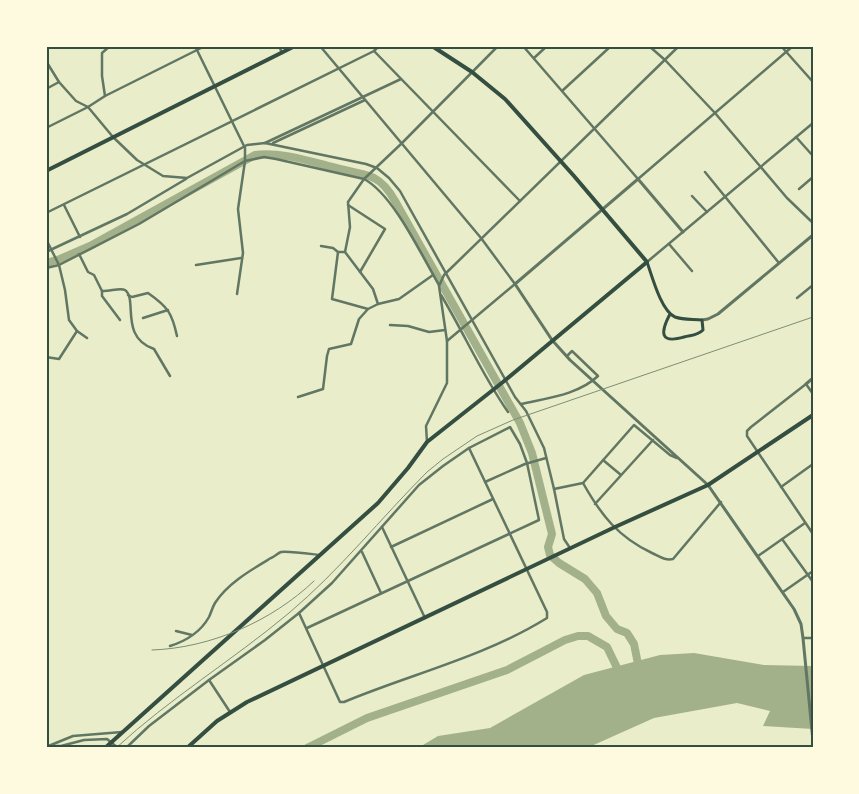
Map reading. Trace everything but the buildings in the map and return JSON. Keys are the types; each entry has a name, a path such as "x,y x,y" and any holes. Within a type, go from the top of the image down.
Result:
{"main road":[{"path":"46,171 295,46"},
{"path":"432,46 472,72 506,99 647,262 664,307 670,314 680,318 702,320 703,327 701,333 674,340 666,338 663,329 670,314"},
{"path":"106,747 378,502 408,468 427,442 647,262"},
{"path":"187,748 230,712 247,702 322,665 558,556 615,527 708,485 813,415"}],"street":[{"path":"105,96 102,53 110,46"},
{"path":"46,128 196,48 205,46"},
{"path":"278,46 282,53"},
{"path":"320,46 481,238 515,284 552,340 566,356 683,460 708,485 721,502 783,592 801,624 813,741"},
{"path":"46,213 374,51 379,46"},
{"path":"378,304 373,289 345,252 350,227 348,202 364,179 498,46"},
{"path":"523,46 683,232"},
{"path":"534,58 547,46"},
{"path":"562,91 611,46"},
{"path":"649,46 665,60 715,113 787,198 813,223"},
{"path":"427,442 426,426 447,383 447,341 440,293 440,284 445,273 679,46"},
{"path":"781,46 813,82"},
{"path":"447,341 793,46"},
{"path":"196,48 245,147 245,161 238,210 243,253 237,294"},
{"path":"374,51 520,201"},
{"path":"46,61 60,82 76,100 88,107 114,137 144,164 163,176 187,178"},
{"path":"46,252 52,251 127,214 187,178 245,147 265,143 401,79"},
{"path":"46,89 60,82"},
{"path":"272,144 365,100"},
{"path":"647,262 813,123"},
{"path":"796,137 813,156"},
{"path":"265,143 366,164 376,169 395,184 540,440 547,458 564,539 571,549"},
{"path":"46,268 58,264 139,224 245,161 264,157 364,179 373,184 390,202 433,276 440,284"},
{"path":"706,172 779,263"},
{"path":"799,189 813,177"},
{"path":"692,196 706,212"},
{"path":"64,204 80,237"},
{"path":"348,205 385,230 360,272"},
{"path":"702,320 718,314 813,234"},
{"path":"46,240 58,264 65,290 69,320 77,331 87,338"},
{"path":"669,244 692,271"},
{"path":"321,246 333,248 338,252 345,252"},
{"path":"338,252 332,299 368,309"},
{"path":"79,254 88,272 94,275 102,291 102,296 120,320"},
{"path":"196,265 241,258"},
{"path":"298,397 323,389 327,356 330,349 351,344 360,318 368,309 378,304 399,299 433,276"},
{"path":"797,298 813,285"},
{"path":"102,291 109,292 120,288 125,290 128,295 132,324 136,336 147,347 154,349 170,376"},
{"path":"128,295 132,297 148,293 168,310 173,317 176,336"},
{"path":"440,293 462,328 508,412"},
{"path":"143,318 168,310"},
{"path":"390,325 408,326 429,332 445,330"},
{"path":"46,357 59,359 77,331"},
{"path":"520,404 538,402 588,386 598,376 572,351 566,356"},
{"path":"813,378 747,431 747,436 757,453 813,534"},
{"path":"806,384 813,394"},
{"path":"554,489 583,483 634,425 670,455 683,460"},
{"path":"126,748 150,726 299,613 332,583 362,551 419,485 469,448 510,427 520,444 527,463 539,520 306,628"},
{"path":"595,504 653,440"},
{"path":"299,613 340,702 455,662 495,645 547,618 547,612 469,448"},
{"path":"485,482 527,463 547,458"},
{"path":"604,460 621,475"},
{"path":"781,487 813,464"},
{"path":"583,483 595,504 615,527 634,544 666,560 671,560 721,502"},
{"path":"391,547 494,499"},
{"path":"758,556 805,523"},
{"path":"382,527 425,618"},
{"path":"782,539 813,582"},
{"path":"362,551 382,593"},
{"path":"170,646 184,642 202,627 215,604 224,593 238,579 258,566 281,552 320,554"},
{"path":"783,592 813,571"},
{"path":"176,631 193,635"},
{"path":"803,638 813,638"},
{"path":"209,680 230,712"},
{"path":"47,746 73,736 123,732"},
{"path":"47,746 61,746 84,740 107,739 118,748"}],"shaded area":[{"path":"694,653 764,665 813,666 813,729 763,726 770,711 737,703 654,718 587,748 418,748 438,736 490,728 584,675 660,655"}],"waterway":[{"path":"46,263 90,246 255,155 265,154 298,158 370,176 381,182 393,198 520,423 532,453 552,534 548,547 550,555 559,563 585,579 597,593 606,616 617,629 627,633 634,644 639,669"},
{"path":"307,748 367,718 507,670 565,640 578,636 588,636 607,647 621,676"}],"railway":[{"path":"116,748 158,712 289,613 343,562 427,472 477,436 513,420 813,317"},
{"path":"152,650 196,644 239,630 279,608 314,581"}]}
